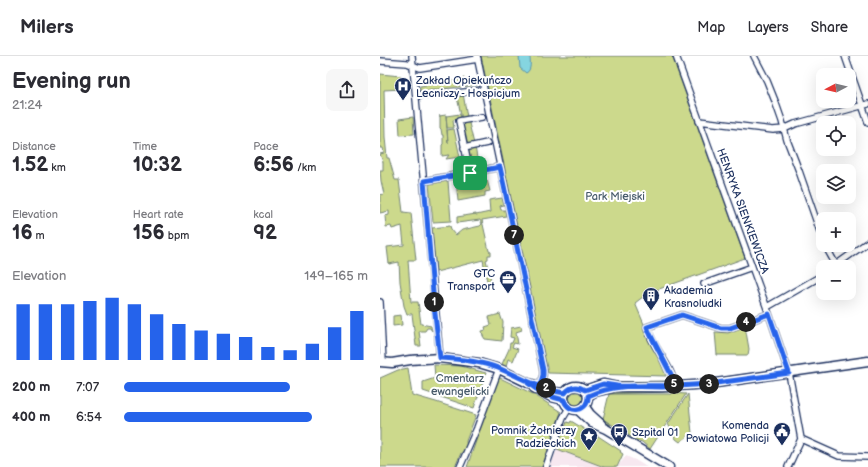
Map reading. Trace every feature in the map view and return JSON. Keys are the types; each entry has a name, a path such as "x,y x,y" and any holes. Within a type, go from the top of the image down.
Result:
{"street":[{"path":"412,56 417,95 434,305 440,358"},
{"name":"HENRYKA SIENKIEWICZA","path":"676,56 767,307 789,373 800,438"},
{"path":"754,56 767,81 775,101 816,220"},
{"path":"845,56 865,105 868,122"},
{"path":"380,61 407,63 420,68 477,57 543,370 540,386"},
{"path":"417,95 484,90"},
{"path":"699,121 759,129 784,129 795,124 865,105"},
{"path":"470,173 459,121 482,117"},
{"path":"464,148 487,143"},
{"path":"424,181 500,167"},
{"path":"842,260 868,242"},
{"path":"704,284 752,267"},
{"path":"767,307 816,279"},
{"path":"380,302 381,364 440,358 479,363 499,368 551,397 565,396 571,388 578,386 586,393 587,403 582,408 569,408"},
{"path":"674,386 674,380 647,327 682,315 717,327 730,328 769,314"},
{"path":"586,393 603,384 617,386 674,386 709,384 868,361"},
{"path":"460,467 499,368"},
{"path":"528,383 565,396"},
{"path":"546,467 563,418 569,408 565,396"},
{"path":"582,408 592,423 606,429 669,467"},
{"path":"788,467 800,438 839,456 868,458"}],"shaded area":[{"path":"557,449 603,467 550,467"},
{"path":"626,456 635,460 647,467 617,467"}],"green space":[{"name":"Park Miejski","path":"481,56 672,56 745,258 648,293 635,303 666,376 548,373"},
{"path":"380,74 401,76 402,89 384,90 385,137 387,158 389,158 395,180 399,180 403,212 411,213 416,260 408,260 411,302 418,302 421,324 431,326 432,331 430,328 427,328 425,331 419,331 421,346 416,346 412,314 407,314 404,306 400,282 399,262 389,264 387,247 404,245 402,226 392,229 391,226 386,227 385,216 389,215 389,211 380,213 380,195 384,194 380,170 383,170 383,162 380,154 384,153 383,148 380,148"},
{"path":"464,78 465,86 479,82 479,85 420,91 420,86 449,82"},
{"path":"456,93 463,93 467,117 462,119"},
{"path":"460,114 461,118 453,120 454,128 447,128 446,116"},
{"path":"446,115 447,130 454,129 460,157 446,159 449,155 442,156 443,135 440,128 439,116"},
{"path":"413,117 414,134 400,135 399,119"},
{"path":"468,119 474,144 467,145 462,120"},
{"path":"475,146 479,171 473,172 468,147"},
{"path":"460,157 465,157 466,172 461,172"},
{"path":"481,174 483,182 487,180 490,191 485,192 485,196 458,201 456,180"},
{"path":"448,181 451,221 433,222 429,184"},
{"path":"502,198 504,205 500,206 501,210 505,210 506,216 482,220 489,251 491,252 491,255 488,255 488,259 486,260 491,280 487,281 483,260 436,272 432,228 450,226 456,235 462,230 480,226 482,224 480,220 457,223 457,217 490,212 489,200"},
{"path":"500,314 503,322 502,341 485,339 482,331 486,330 485,327 491,325 489,317"},
{"path":"401,315 402,325 393,326 393,316"},
{"path":"521,326 522,330 516,332 518,344 514,343 512,347 518,349 513,361 508,359 506,366 502,364 509,349 510,343 512,343 514,338 510,337 511,328"},
{"path":"745,326 749,349 748,355 717,355 715,332 728,333"},
{"name":"Cmentarz ewangelicki","path":"434,365 461,366 486,373 474,408 423,391 423,382 435,378"},
{"path":"408,368 412,395 476,415 466,441 467,448 461,453 455,467 380,467 380,378 398,370"},
{"path":"498,377 533,394 561,412 542,467 467,467"},
{"path":"671,381 671,383 593,384 593,382"},
{"path":"669,390 669,392 599,394 614,391"},
{"path":"576,392 581,394 583,399 581,404 576,406 571,404 569,399 571,394"},
{"path":"609,394 686,394 650,449 642,442 636,440 603,419"},
{"path":"688,394 692,433 680,442 676,439 668,424"},
{"path":"595,415 611,425 605,423"},
{"path":"571,421 594,435 595,434 621,451 620,452 623,454 617,467 604,467 557,449 567,422 570,423"}],"water":[{"path":"519,56 530,56 530,68 526,73 520,68"}],"place":[{"name":"Zakład Opiekuńczo Lecniczy - Hospicjum","path":"403,101"},
{"name":"GTC Transport","path":"508,294"},
{"name":"Akademia Krasnoludki","path":"651,311"},
{"name":"Komenda Powiatowa Policji","path":"782,446"},
{"name":"Szpital 01","path":"619,447"},
{"name":"Pomnik Żołnierzy Radzieckich","path":"589,451"}],"route":[{"path":"470,173 424,181 434,305 440,358 486,364 499,368 528,383 554,392 565,393 574,386 578,386 585,390 603,384 617,386 662,387 709,384 789,373 769,314 730,328 713,326 685,315 680,315 647,327 671,372 674,380 674,386 617,386 595,392 588,396 585,407 578,410 569,408 564,400 544,394 528,383 540,386 543,370 500,167 470,173"}]}
